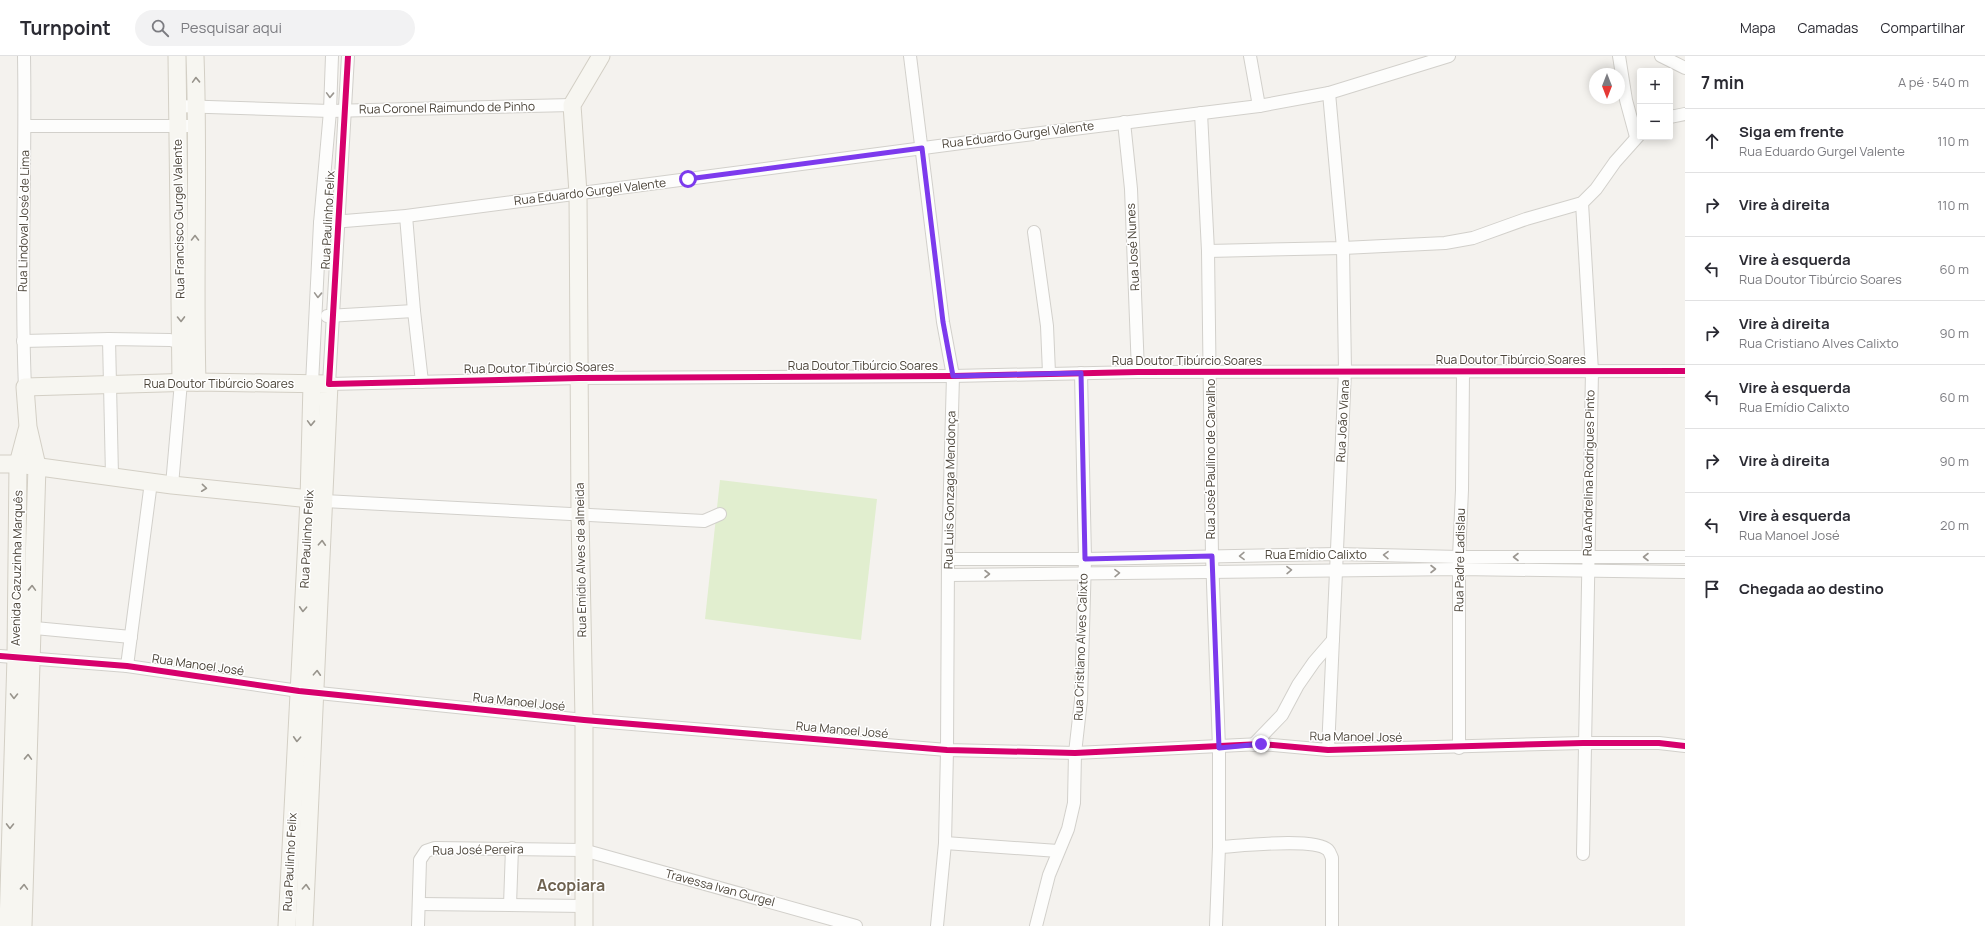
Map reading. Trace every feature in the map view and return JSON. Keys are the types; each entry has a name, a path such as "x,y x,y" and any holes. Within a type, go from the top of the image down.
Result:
{"main road":[{"name":"Rua Francisco Gurgel Valente","path":"177,56 177,125 187,268 189,382"},
{"name":"Rua Francisco Gurgel Valente","path":"187,268 197,106 195,56"},
{"path":"572,106 601,56"},
{"name":"Rua Emídio Alves de almeida","path":"572,106 578,193 580,514 584,720 584,926"},
{"name":"Rua Doutor Tibúrcio Soares","path":"25,387 189,382 330,384"},
{"name":"Rua Paulinho Felix","path":"312,384 316,500"},
{"name":"Rua Paulinho Felix","path":"304,926 307,692 316,500 330,384"},
{"name":"Avenida Cazuzinha Marquês","path":"8,926 16,657 23,626 37,466 28,428 25,387"},
{"name":"Avenida Cazuzinha Marquês","path":"23,626 18,464 28,428"},
{"path":"0,464 37,466 172,485 316,500"},
{"name":"Avenida Cazuzinha Marquês","path":"16,657 23,926"},
{"name":"Rua Paulinho Felix","path":"287,926 307,692"}],"street":[{"name":"Rua Lindoval José de Lima","path":"24,56 26,126 23,341 25,387"},
{"name":"Rua Paulinho Felix","path":"312,384 317,315 320,223 330,111 332,56"},
{"name":"Rua Paulinho Felix","path":"330,384 348,56"},
{"name":"Rua Luis Gonzaga Mendonça","path":"910,56 943,322 953,376 948,559 945,843 937,926"},
{"path":"1250,56 1259,106"},
{"name":"Rua Eduardo Gurgel Valente","path":"320,223 406,216 922,148 1259,106 1329,93 1450,56"},
{"path":"1619,56 1626,100 1637,132"},
{"path":"1661,56 1685,68"},
{"name":"Rua João Viana","path":"1328,750 1345,371 1343,248 1329,93"},
{"name":"Rua Coronel Raimundo de Pinho","path":"177,106 330,111 572,106"},
{"name":"Rua José Paulino de Carvalho","path":"1201,113 1208,251 1211,372 1212,556 1219,748 1219,847 1216,926"},
{"path":"1673,116 1685,114"},
{"name":"Rua José Nunes","path":"1124,122 1131,189 1138,372"},
{"path":"26,126 196,126"},
{"path":"1208,251 1343,248 1445,243 1474,238 1526,219 1582,203 1596,189 1615,162 1637,136"},
{"name":"Rua Andrelina Rodrigues Pinto","path":"1582,203 1592,371 1582,854"},
{"path":"406,216 422,382"},
{"path":"1034,232 1047,326 1049,374"},
{"path":"317,315 334,317 414,311"},
{"path":"23,341 109,338 170,340 189,344"},
{"path":"109,338 112,476"},
{"name":"Rua Doutor Tibúrcio Soares","path":"330,384 579,378 953,376 1138,372 1685,371"},
{"name":"Rua Padre Ladislau","path":"1459,748 1459,563 1462,490 1463,372"},
{"name":"Rua Cristiano Alves Calixto","path":"1036,926 1049,875 1068,829 1074,803 1075,753 1081,700 1085,559 1081,373"},
{"path":"172,485 189,382"},
{"path":"127,666 151,482"},
{"path":"316,500 704,521 720,514"},
{"name":"Rua Emídio Calixto","path":"948,559 1085,559 1337,554 1587,570 1685,572"},
{"name":"Rua Emídio Calixto","path":"948,575 1336,570 1587,557 1685,557"},
{"path":"23,626 131,637"},
{"path":"1253,745 1282,715 1298,686 1314,662 1333,640"},
{"name":"Rua Manoel José","path":"16,657 127,666 307,692 584,720 947,750 1075,753 1219,748 1253,745 1284,745 1328,750 1459,748 1584,743 1659,744 1685,746"},
{"path":"945,843 1058,851"},
{"path":"1219,847 1303,843 1319,846 1328,850 1332,858 1332,926"},
{"name":"Rua José Pereira","path":"418,926 420,860 426,851 435,848 583,850"},
{"path":"510,905 512,848"},
{"name":"Travessa Ivan Gurgel","path":"583,850 856,926"},
{"path":"419,904 584,906"}],"green space":[{"path":"720,480 877,499 861,640 705,619"}],"cycle path":[{"path":"348,56 329,384 579,378 953,376 1138,372 1685,371"},
{"path":"0,656 127,666 299,691 584,720 947,750 1075,753 1261,744 1328,750 1583,743 1659,743 1685,746"}],"district":[{"name":"Acopiara","path":"571,885"}],"route":[{"path":"688,179 922,148 943,322 953,376 1081,373 1085,559 1212,556 1219,748 1261,744"}]}
